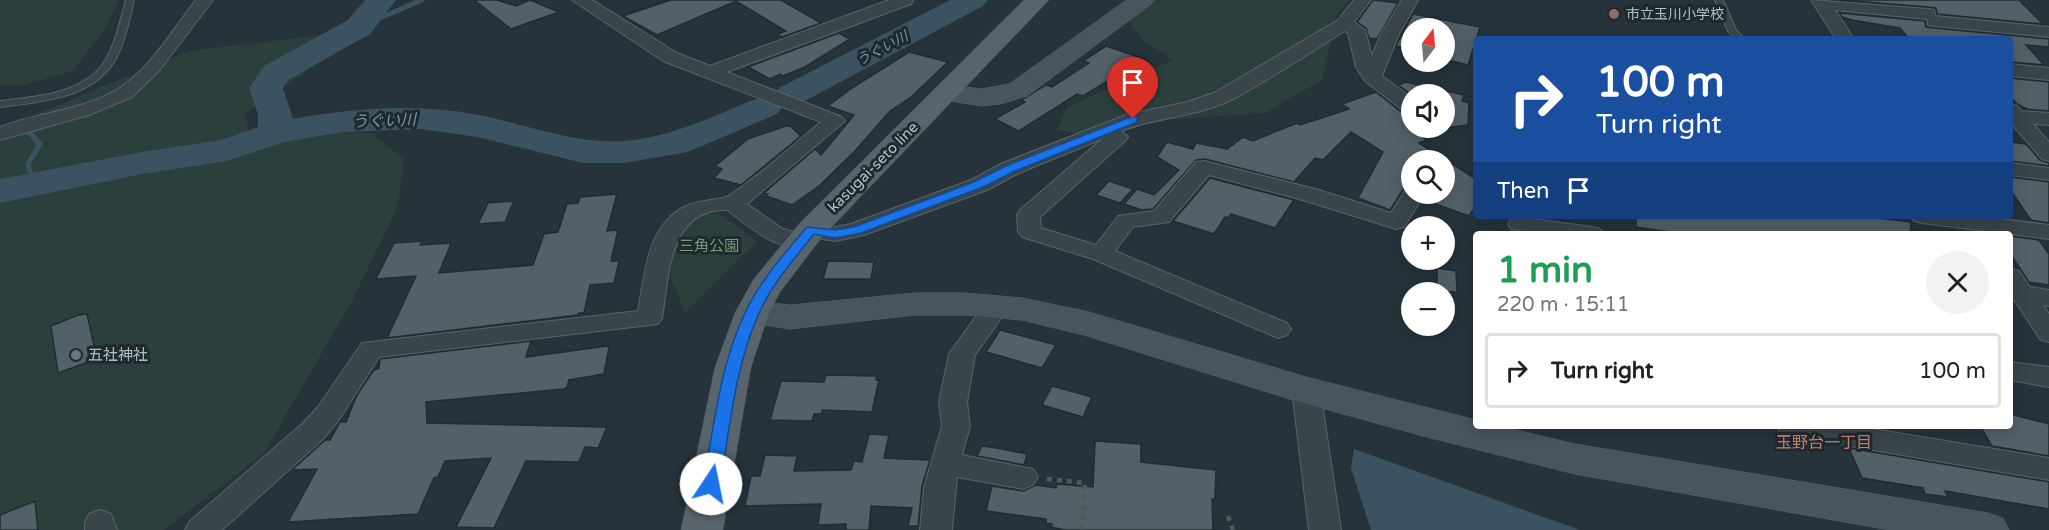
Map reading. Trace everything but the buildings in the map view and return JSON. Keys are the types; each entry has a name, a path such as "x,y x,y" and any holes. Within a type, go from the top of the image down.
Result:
{"main road":[{"name":"kasugai-seto line","path":"702,530 733,367 752,313 775,274 806,236 1037,0"}],"street":[{"path":"0,134 17,127 72,114 105,102 126,91 143,75 205,0"},
{"path":"580,0 670,57 835,121 733,204"},
{"path":"708,73 904,0"},
{"path":"946,93 980,98 1004,97 1018,90 1142,0"},
{"path":"201,530 312,432 328,414 371,349 649,318 666,239 676,224 694,211 720,202 733,204 775,234 806,236 856,231 979,184 1011,168 1133,119 1192,107 1223,96 1344,24 1363,0"},
{"path":"1372,78 1390,34 1410,0"},
{"path":"1916,0 1947,36"},
{"path":"1820,2 2049,32"},
{"path":"1820,2 1843,36"},
{"path":"1344,24 1356,30 1365,67 1372,78 1401,100"},
{"path":"2013,70 2049,74"},
{"path":"2013,113 2049,119"},
{"path":"2013,114 2049,155"},
{"path":"1104,132 1118,137 1028,216 1030,232 1101,254 1278,329"},
{"path":"1101,254 1126,221 1161,217 1204,166 1311,195 1396,222 1408,204"},
{"path":"2013,169 2049,174"},
{"path":"1942,219 2049,232"},
{"path":"1518,225 1567,231"},
{"path":"2014,288 2049,298"},
{"path":"2014,288 2049,333"},
{"path":"752,313 790,317 915,304 965,304 1022,309 1089,324 1423,423 1575,459 1988,530"},
{"path":"936,530 939,487 956,426 953,402 962,354 996,307"},
{"path":"2013,371 2049,377"},
{"path":"1306,390 1325,530"},
{"path":"1809,429 2049,469"},
{"path":"946,464 1023,477"}],"lane":[{"path":"0,104 42,98 71,90 92,79 105,68 119,40 130,0"},
{"path":"1719,0 1732,31 1738,36"}],"path":[{"path":"1023,477 1085,483 1082,530"},
{"path":"1228,516 1233,530"}],"green space":[{"path":"0,0 119,0 105,29 72,71 21,86 0,85"},
{"path":"1130,0 1350,0 1337,13 1322,80 1265,113 1148,121 1083,136 1057,129 1067,107 1173,60 1143,40 1127,20"},
{"path":"316,36 325,58 245,114 248,132 269,137 308,131 371,133 404,159 398,206 353,299 264,453 164,530 0,530 0,126 29,117 189,51"},
{"name":"三角公園","path":"701,214 719,214 757,241 685,313 671,278 673,249 685,224"}],"water":[{"path":"1354,449 1580,530 1371,530 1351,468"}],"waterway":[{"path":"276,133 275,114 266,88 276,73 359,27 381,0"},
{"path":"359,27 422,0"},
{"name":"うぐい川","path":"791,95 973,0"},
{"name":"うぐい川","path":"276,133 343,121 420,118 479,126 583,152 624,152 675,144 765,107"},
{"path":"25,132 30,133 40,144 28,164 33,184"},
{"name":"うぐい川","path":"0,191 142,163 227,150 276,133"}],"place":[{"name":"市立玉川小学校","path":"1614,14"},
{"name":"五社神社","path":"76,355"}],"district":[{"name":"玉野台一丁目","path":"1824,442"}],"route":[{"path":"711,484 733,367 742,337 765,288 811,230 835,234 856,231 979,184 1011,168 1076,144 1133,119"}]}
